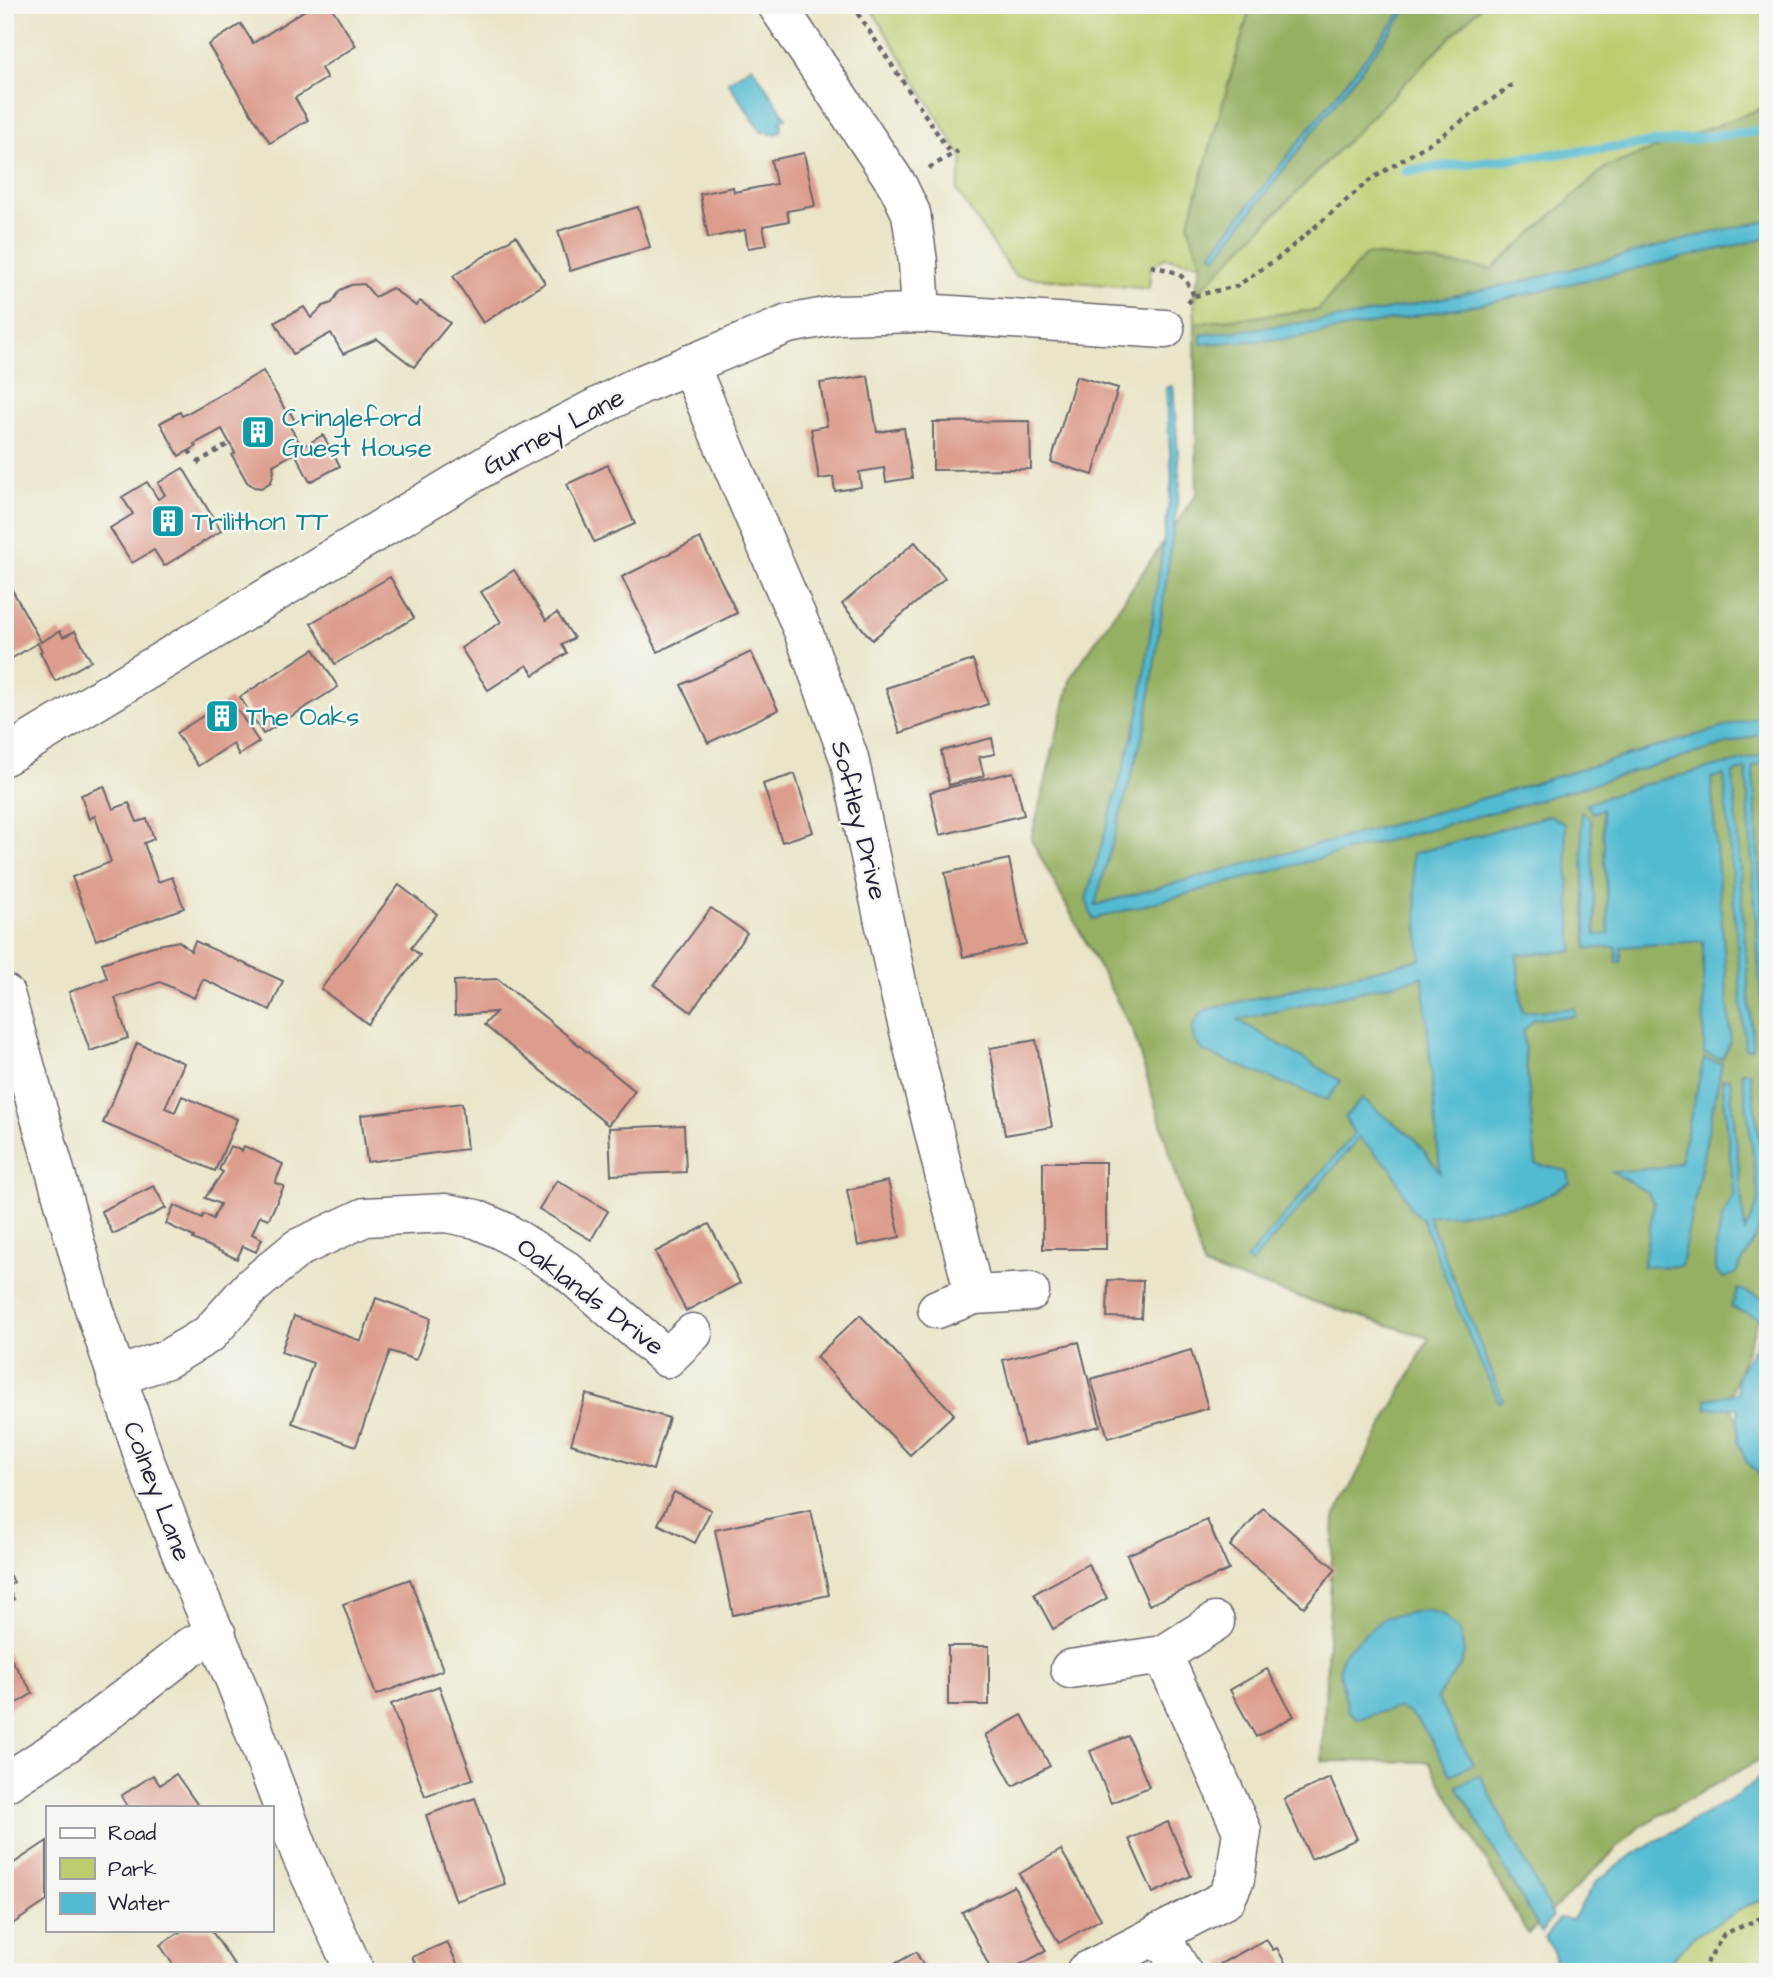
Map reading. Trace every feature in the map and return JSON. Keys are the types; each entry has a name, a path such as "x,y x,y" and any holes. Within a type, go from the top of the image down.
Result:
{"street":[{"path":"777,5 898,186 911,213 921,313"},
{"name":"Gurney Lane","path":"5,756 495,460 640,385 788,324 837,315 921,313 1165,329"},
{"name":"Softley Drive","path":"689,364 803,631 849,758 897,982 974,1295"},
{"name":"Colney Lane","path":"5,995 74,1239 116,1377 150,1473 217,1635 301,1855 355,1972"},
{"name":"Oaklands Drive","path":"116,1377 167,1359 209,1334 252,1286 298,1248 365,1217 446,1213 476,1219 503,1231 565,1270 667,1358 693,1333"},
{"path":"937,1309 974,1295 1030,1292"},
{"path":"1070,1669 1163,1655 1215,1622"},
{"path":"5,1783 67,1743 189,1647 217,1635"},
{"path":"1085,1972 1226,1899 1235,1879 1242,1831 1163,1655"},
{"path":"1159,1933 1182,1972"}],"path":[{"path":"852,5 951,154 958,151"},
{"path":"1151,266 1175,272 1187,280 1194,296 1237,286 1281,256 1370,180 1441,136 1515,83"},
{"path":"197,463 230,443"},
{"path":"1701,1972 1724,1934 1768,1915"}],"green space":[{"path":"869,5 1251,5 1188,225 1201,263 1165,258 1151,266 1149,289 1015,276 957,191 963,159"},
{"path":"1251,5 1482,5 1194,296 1201,263 1188,225"},
{"path":"1482,5 1768,5 1768,106 1606,167 1492,269 1366,254 1318,310 1195,323 1194,296"},
{"path":"1768,106 1768,1292 1728,1402 1768,1482 1768,1755 1639,1827 1528,1934 1429,1762 1322,1761 1334,1518 1429,1338 1204,1267 1133,1031 1031,839 1071,677 1197,493 1195,323 1318,310 1366,254 1492,269 1606,167"},
{"path":"1768,1898 1768,1972 1662,1972 1692,1937 1751,1904"}],"water":[{"path":"1407,5 1411,5 1216,257 1211,253"},
{"path":"752,66 786,118 780,122 780,132 776,134 770,134 767,130 762,133 728,82"},
{"path":"1768,221 1768,238 1496,301 1287,339 1201,344 1201,335 1351,317 1521,282 1722,230"},
{"path":"1173,386 1180,483 1146,724 1095,905 1423,816 1768,714 1768,732 1535,801 1093,919 1086,900 1139,713 1172,481 1166,388"},
{"path":"1768,754 1768,790 1766,763 1753,766 1768,1002 1768,1046 1764,1046 1746,769 1733,773 1753,1049 1745,1049 1724,775 1711,778 1731,1041 1722,1059 1704,1054 1703,941 1621,947 1621,962 1617,962 1616,947 1587,949 1581,812 1591,819 1596,935 1609,934 1602,809 1593,813 1586,804 1641,785"},
{"path":"1550,815 1565,824 1573,951 1517,955 1522,1012 1575,1008 1575,1016 1535,1019 1523,1031 1536,1164 1568,1171 1570,1183 1536,1201 1470,1213 1428,1216 1503,1400 1499,1402 1476,1353 1422,1219 1410,1208 1392,1169 1359,1138 1251,1264 1246,1260 1354,1134 1345,1117 1362,1099 1414,1138 1440,1172 1423,977 1238,1020 1341,1081 1327,1100 1204,1052 1195,1041 1192,1031 1196,1020 1205,1010 1421,959 1412,854"},
{"path":"1704,1059 1722,1063 1681,1266 1643,1267 1654,1204 1648,1193 1613,1172 1667,1167 1680,1162"},
{"path":"1742,1072 1750,1072 1766,1185 1768,1180 1768,1206 1751,1247 1735,1274 1723,1278 1716,1271 1716,1246 1722,1218 1734,1194 1722,1079 1730,1079 1745,1231 1759,1201"},
{"path":"1738,1289 1768,1300 1768,1483 1746,1461 1738,1442 1738,1408 1706,1408 1706,1399 1737,1393 1738,1374 1756,1345 1764,1320 1731,1307"},
{"path":"1424,1610 1442,1614 1459,1631 1464,1651 1461,1664 1437,1698 1473,1764 1451,1775 1428,1735 1413,1716 1396,1709 1358,1719 1348,1710 1339,1669 1343,1654 1383,1618"},
{"path":"1768,1771 1768,1898 1751,1904 1692,1937 1662,1972 1557,1972 1554,1953 1545,1937 1560,1918 1572,1920 1596,1882 1632,1855 1738,1795"},
{"path":"1480,1775 1553,1916 1541,1932 1457,1786"}],"building":[{"path":"313,5 330,5 356,46 321,68 327,78 295,98 308,120 270,143 208,45 241,24 253,43"},
{"path":"804,153 815,206 787,211 789,221 763,226 767,245 748,248 745,230 708,238 700,194 733,187 734,192 776,184 771,160"},
{"path":"638,207 650,247 570,271 558,231"},
{"path":"516,236 545,283 483,323 453,276"},
{"path":"364,284 375,297 392,288 416,306 420,301 450,323 414,367 377,339 343,354 331,333 293,354 275,322 304,307 311,318 323,306 332,303 340,290 351,285"},
{"name":"Cringleford Guest House","path":"263,371 287,413 290,412 295,421 289,425 302,447 323,435 340,466 310,482 295,453 273,465 271,482 261,488 254,487 247,482 232,455 235,453 222,429 194,444 196,447 179,456 160,423 180,412 182,416"},
{"path":"868,376 877,432 904,428 912,478 886,482 884,468 859,472 861,487 835,491 833,477 819,479 811,429 827,426 820,383"},
{"path":"1076,376 1118,388 1093,475 1051,462"},
{"path":"1030,421 1031,469 933,470 933,422"},
{"path":"608,465 635,524 594,542 567,484"},
{"name":"Trilithon TT","path":"183,468 221,531 164,566 154,550 132,563 110,528 133,514 122,497 147,482 158,499 165,495 158,483"},
{"path":"700,538 737,613 658,652 622,577"},
{"path":"915,542 945,578 872,640 842,604"},
{"path":"514,570 546,620 557,613 574,638 562,645 567,653 534,675 527,665 488,690 461,648 501,622 481,592"},
{"path":"5,577 41,642 60,631 63,637 75,631 91,661 55,681 38,643 9,660 5,654"},
{"path":"390,577 414,618 335,664 311,623"},
{"path":"314,649 338,687 263,734 240,697"},
{"path":"751,652 778,710 708,743 681,685"},
{"path":"973,660 988,704 900,733 886,688"},
{"name":"The Oaks","path":"230,699 259,742 239,755 233,744 198,766 176,733"},
{"path":"992,738 995,754 979,757 984,776 949,785 941,751"},
{"path":"1013,772 1024,815 940,835 930,792"},
{"path":"795,774 813,832 782,842 763,784"},
{"path":"104,786 113,809 129,803 137,822 147,819 154,839 144,843 158,882 172,877 184,908 96,940 72,877 111,862 95,816 89,819 81,795"},
{"path":"1009,859 1026,944 963,957 945,873"},
{"path":"399,885 437,914 411,948 420,955 368,1024 321,989"},
{"path":"711,908 747,933 691,1012 654,985"},
{"path":"179,941 191,951 195,941 283,981 270,1010 203,979 194,998 160,982 115,998 128,1038 90,1051 69,992 107,978 102,963 153,946"},
{"path":"498,979 635,1091 608,1125 484,1025 496,1012 455,1015 454,981"},
{"path":"1036,1040 1052,1127 1005,1135 990,1048"},
{"path":"137,1043 184,1063 165,1108 175,1112 182,1096 237,1119 215,1171 103,1123"},
{"path":"462,1103 467,1149 367,1162 361,1115"},
{"path":"684,1125 686,1172 611,1175 609,1128"},
{"path":"230,1146 242,1151 244,1146 283,1164 275,1183 284,1186 269,1219 260,1216 252,1234 262,1239 256,1252 243,1246 237,1259 166,1224 174,1205 202,1218 204,1214 213,1219 220,1204 205,1198 223,1172 219,1170"},
{"path":"1043,1162 1106,1162 1106,1249 1043,1249"},
{"path":"557,1180 608,1211 591,1240 539,1209"},
{"path":"888,1181 900,1237 858,1246 847,1190"},
{"path":"154,1186 166,1208 113,1234 101,1211"},
{"path":"709,1224 740,1283 686,1311 655,1252"},
{"path":"1108,1280 1143,1281 1141,1318 1107,1317"},
{"path":"376,1298 431,1318 416,1360 390,1351 356,1446 292,1423 313,1363 281,1352 294,1316 361,1341"},
{"path":"860,1315 954,1414 910,1455 816,1357"},
{"path":"1079,1342 1100,1426 1024,1445 1003,1360"},
{"path":"1191,1350 1208,1408 1108,1438 1091,1379"},
{"path":"586,1394 669,1418 653,1470 571,1444"},
{"path":"674,1492 711,1510 695,1543 658,1524"},
{"path":"1263,1508 1336,1569 1304,1607 1230,1546"},
{"path":"811,1510 829,1595 733,1615 715,1530"},
{"path":"1207,1520 1229,1570 1149,1605 1127,1555"},
{"path":"1088,1564 1107,1598 1053,1629 1034,1594"},
{"path":"5,1569 14,1582 7,1587 14,1599 5,1605"},
{"path":"410,1579 443,1670 376,1695 343,1604"},
{"path":"948,1646 989,1646 989,1705 948,1705"},
{"path":"5,1650 33,1693 5,1711"},
{"path":"1267,1669 1294,1716 1256,1737 1230,1690"},
{"path":"439,1686 473,1779 425,1796 391,1704"},
{"path":"1022,1715 1050,1766 1013,1786 985,1735"},
{"path":"1128,1736 1149,1787 1111,1803 1090,1751"},
{"path":"176,1774 197,1804 127,1806 121,1796 153,1775 160,1785"},
{"path":"1330,1778 1357,1839 1311,1859 1284,1799"},
{"path":"475,1798 505,1884 456,1901 426,1815"},
{"path":"1168,1822 1191,1876 1153,1893 1129,1839"},
{"path":"46,1842 46,1902 5,1929 5,1869"},
{"path":"1061,1850 1101,1919 1059,1943 1019,1874"},
{"path":"1014,1886 1046,1951 1006,1972 992,1972 962,1912"},
{"path":"180,1932 212,1932 239,1972 178,1972 160,1945"},
{"path":"1266,1939 1273,1950 1277,1948 1290,1972 1224,1972 1220,1964"},
{"path":"447,1942 461,1972 419,1972 412,1957"},
{"path":"916,1952 927,1972 880,1972 893,1965"}],"waterway":[{"path":"1406,171 1768,130"}],"place":[{"name":"Cringleford Guest House","path":"258,432"},
{"name":"Trilithon TT","path":"168,521"},
{"name":"The Oaks","path":"222,716"}]}
